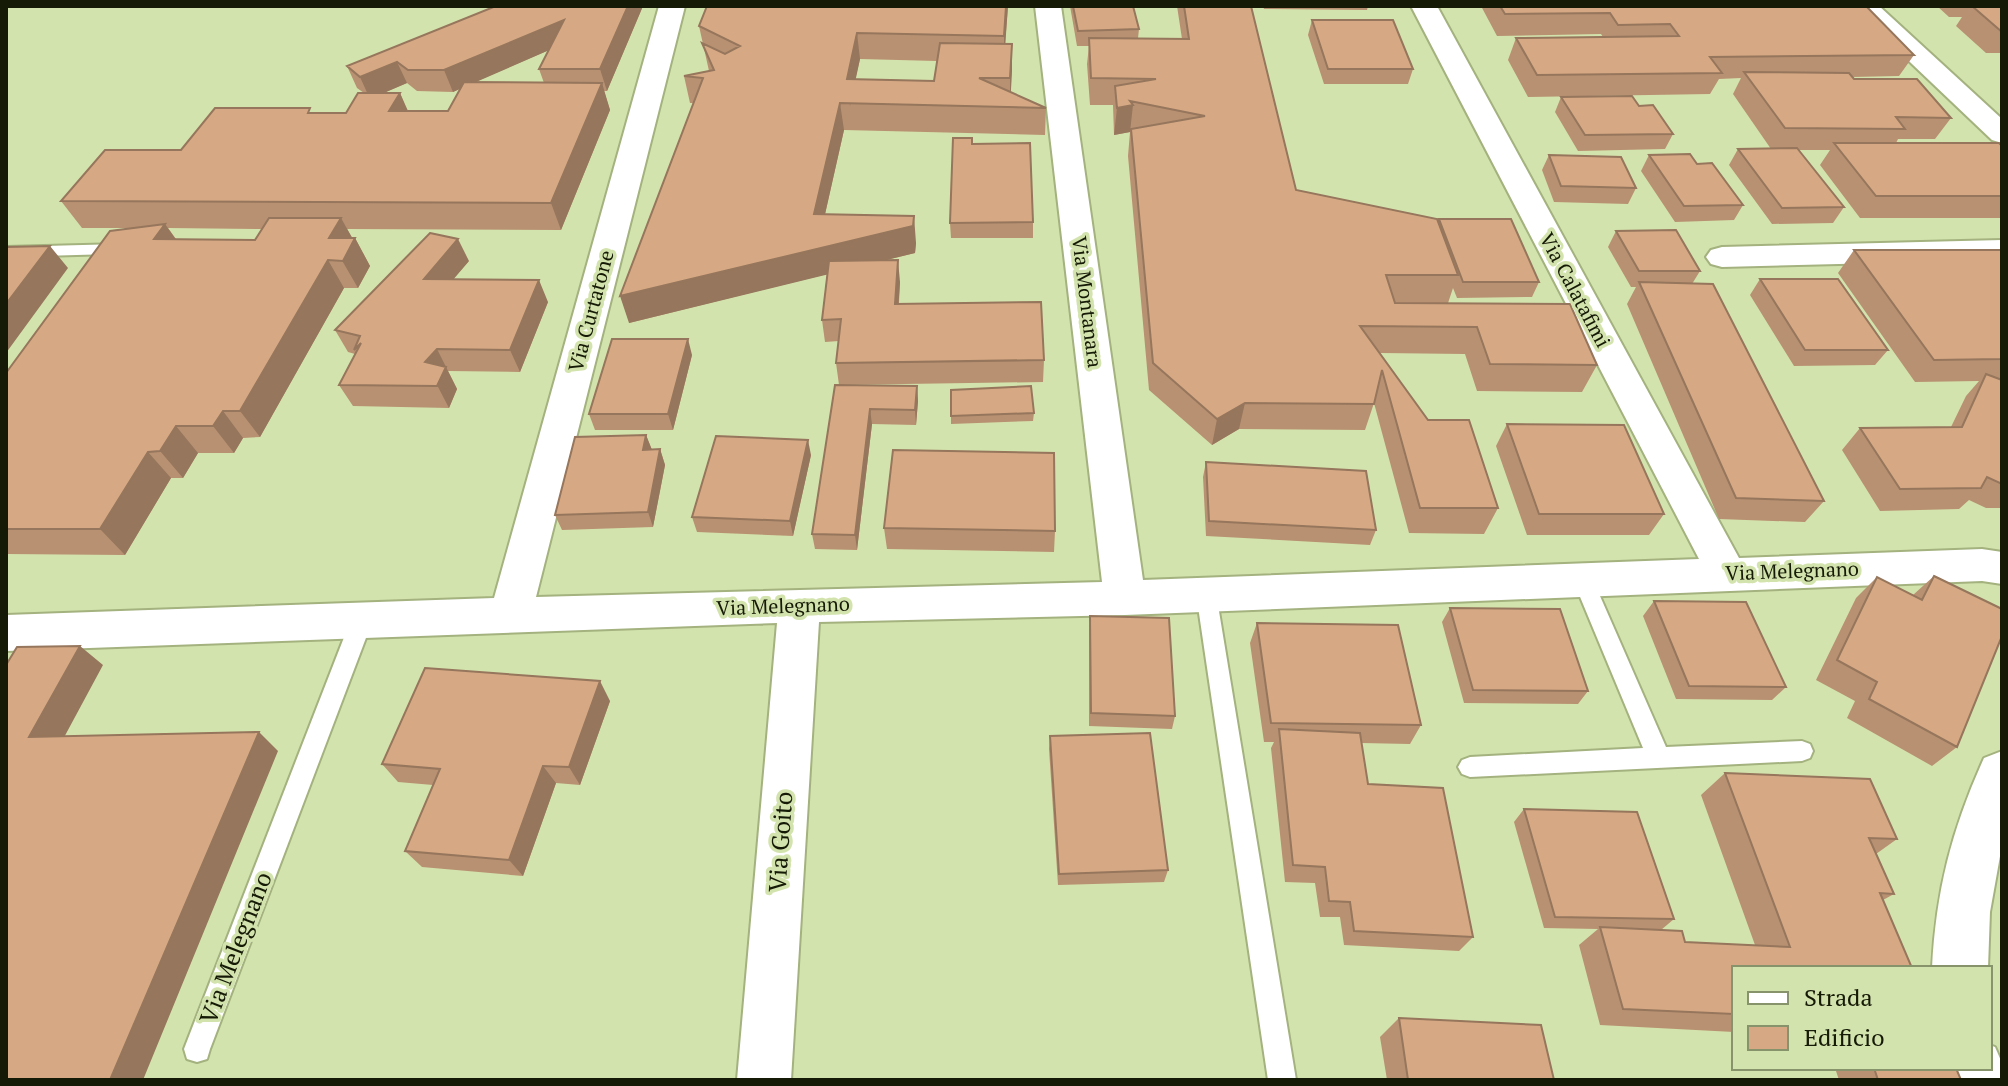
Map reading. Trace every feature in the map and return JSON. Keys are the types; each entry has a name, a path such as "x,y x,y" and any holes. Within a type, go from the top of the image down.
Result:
{"street":[{"name":"Via Curtatone","path":"510,617 672,6"},
{"name":"Via Montanara","path":"1048,6 1125,598"},
{"name":"Via Calatafimi","path":"1424,6 1726,573"},
{"path":"1864,6 1998,129"},
{"path":"1722,257 2002,250"},
{"name":"Via Melegnano","path":"6,633 799,605 1125,598 1726,573 2002,568"},
{"name":"Via Goito","path":"764,1080 799,605"},
{"path":"1960,966 1962,912 1977,837 2002,774"}],"lane":[{"path":"6,252 121,249 112,261"},
{"path":"1583,580 1659,758"},
{"path":"1206,593 1282,1080"},
{"name":"Via Melegnano","path":"197,1049 361,622"},
{"path":"1470,767 1802,751"}],"building":[{"path":"496,6 628,6 600,69 539,69 564,20 444,70 408,70 397,62 360,77 347,66"},
{"path":"707,6 1006,6 1004,36 857,33 847,79 934,81 940,43 1012,44 1010,78 979,78 1046,108 840,103 814,214 914,216 913,226 620,296 703,78 684,76 714,70 702,43 725,54 740,46 699,26"},
{"path":"1073,6 1133,6 1139,29 1078,31"},
{"path":"1184,6 1251,6 1296,190 1437,219 1458,275 1386,275 1395,303 1570,304 1597,365 1490,364 1477,327 1360,326 1428,420 1469,420 1498,508 1420,508 1382,370 1374,404 1245,403 1217,419 1153,363 1131,129 1205,116 1130,101 1133,105 1117,108 1115,86 1156,79 1091,78 1089,38 1189,39"},
{"path":"1500,6 1866,6 1914,55 1710,57 1722,73 1537,75 1516,38 1679,36 1670,24 1618,25 1610,13 1505,14"},
{"path":"1972,6 2002,6 2002,32"},
{"path":"1312,20 1393,20 1413,69 1328,69"},
{"path":"1744,72 1849,73 1854,79 1917,79 1951,118 1896,117 1905,129 1785,128"},
{"path":"464,82 602,83 551,203 61,201 105,150 181,150 215,108 310,108 308,113 346,113 358,93 400,93 389,111 448,111"},
{"path":"1632,96 1639,106 1653,105 1673,134 1585,135 1561,97"},
{"path":"953,138 972,138 972,144 1030,143 1033,222 950,223"},
{"path":"1834,143 1999,143 2002,146 2002,196 1876,196"},
{"path":"1797,148 1844,207 1782,208 1738,149"},
{"path":"1690,154 1697,164 1712,163 1743,205 1684,206 1649,155"},
{"path":"1549,155 1621,157 1636,188 1561,186"},
{"path":"269,218 341,218 329,238 355,238 343,261 328,260 240,411 223,411 213,426 176,426 160,451 148,452 100,529 6,529 6,373 110,231 165,224 154,239 255,240"},
{"path":"1439,219 1511,219 1539,282 1463,282"},
{"path":"1676,230 1700,271 1639,271 1616,231"},
{"path":"430,233 458,239 424,279 539,280 510,350 437,349 425,362 446,367 437,386 339,385 361,343 354,350 360,336 335,330"},
{"path":"50,246 6,304 6,247"},
{"path":"1854,250 2002,250 2002,359 1934,360"},
{"path":"898,260 895,304 1041,302 1044,360 836,363 841,319 822,320 829,261"},
{"path":"1760,279 1838,279 1888,350 1805,350"},
{"path":"1639,282 1713,284 1824,501 1736,498"},
{"path":"612,339 688,339 668,414 589,414"},
{"path":"1986,374 2002,380 2002,484 1987,477 1981,488 1900,489 1860,428 1962,427"},
{"path":"835,385 917,386 915,410 870,409 855,535 812,534"},
{"path":"1031,386 1034,413 951,416 951,390"},
{"path":"1507,424 1624,425 1664,514 1539,514"},
{"path":"646,435 643,450 660,449 648,512 555,515 575,437"},
{"path":"716,436 808,440 790,521 692,517"},
{"path":"893,450 1054,453 1055,531 884,528"},
{"path":"1206,462 1366,471 1376,530 1209,521"},
{"path":"1934,576 2002,609 2002,636 1957,747 1869,699 1877,682 1837,660 1877,577 1922,600"},
{"path":"1654,601 1746,602 1786,687 1689,686"},
{"path":"1450,608 1560,609 1588,691 1473,690"},
{"path":"1090,616 1169,618 1175,716 1091,713"},
{"path":"1257,623 1398,625 1421,725 1271,723"},
{"path":"80,646 29,737 259,732 110,1080 6,1080 6,665 17,647"},
{"path":"425,668 600,681 569,767 543,766 509,860 405,851 440,769 382,764"},
{"path":"1279,729 1360,733 1368,784 1443,788 1473,937 1354,931 1350,902 1329,901 1325,867 1293,865"},
{"path":"1150,733 1168,870 1059,874 1050,736"},
{"path":"1725,773 1870,779 1897,839 1869,838 1894,894 1880,893 1911,966 1732,966 1732,1014 1623,1009 1600,927 1682,931 1685,942 1790,947"},
{"path":"1524,809 1637,812 1674,919 1555,917"},
{"path":"1399,1018 1541,1025 1554,1080 1408,1080"},
{"path":"1875,1070 1957,1070 1961,1080 1878,1080"}]}
